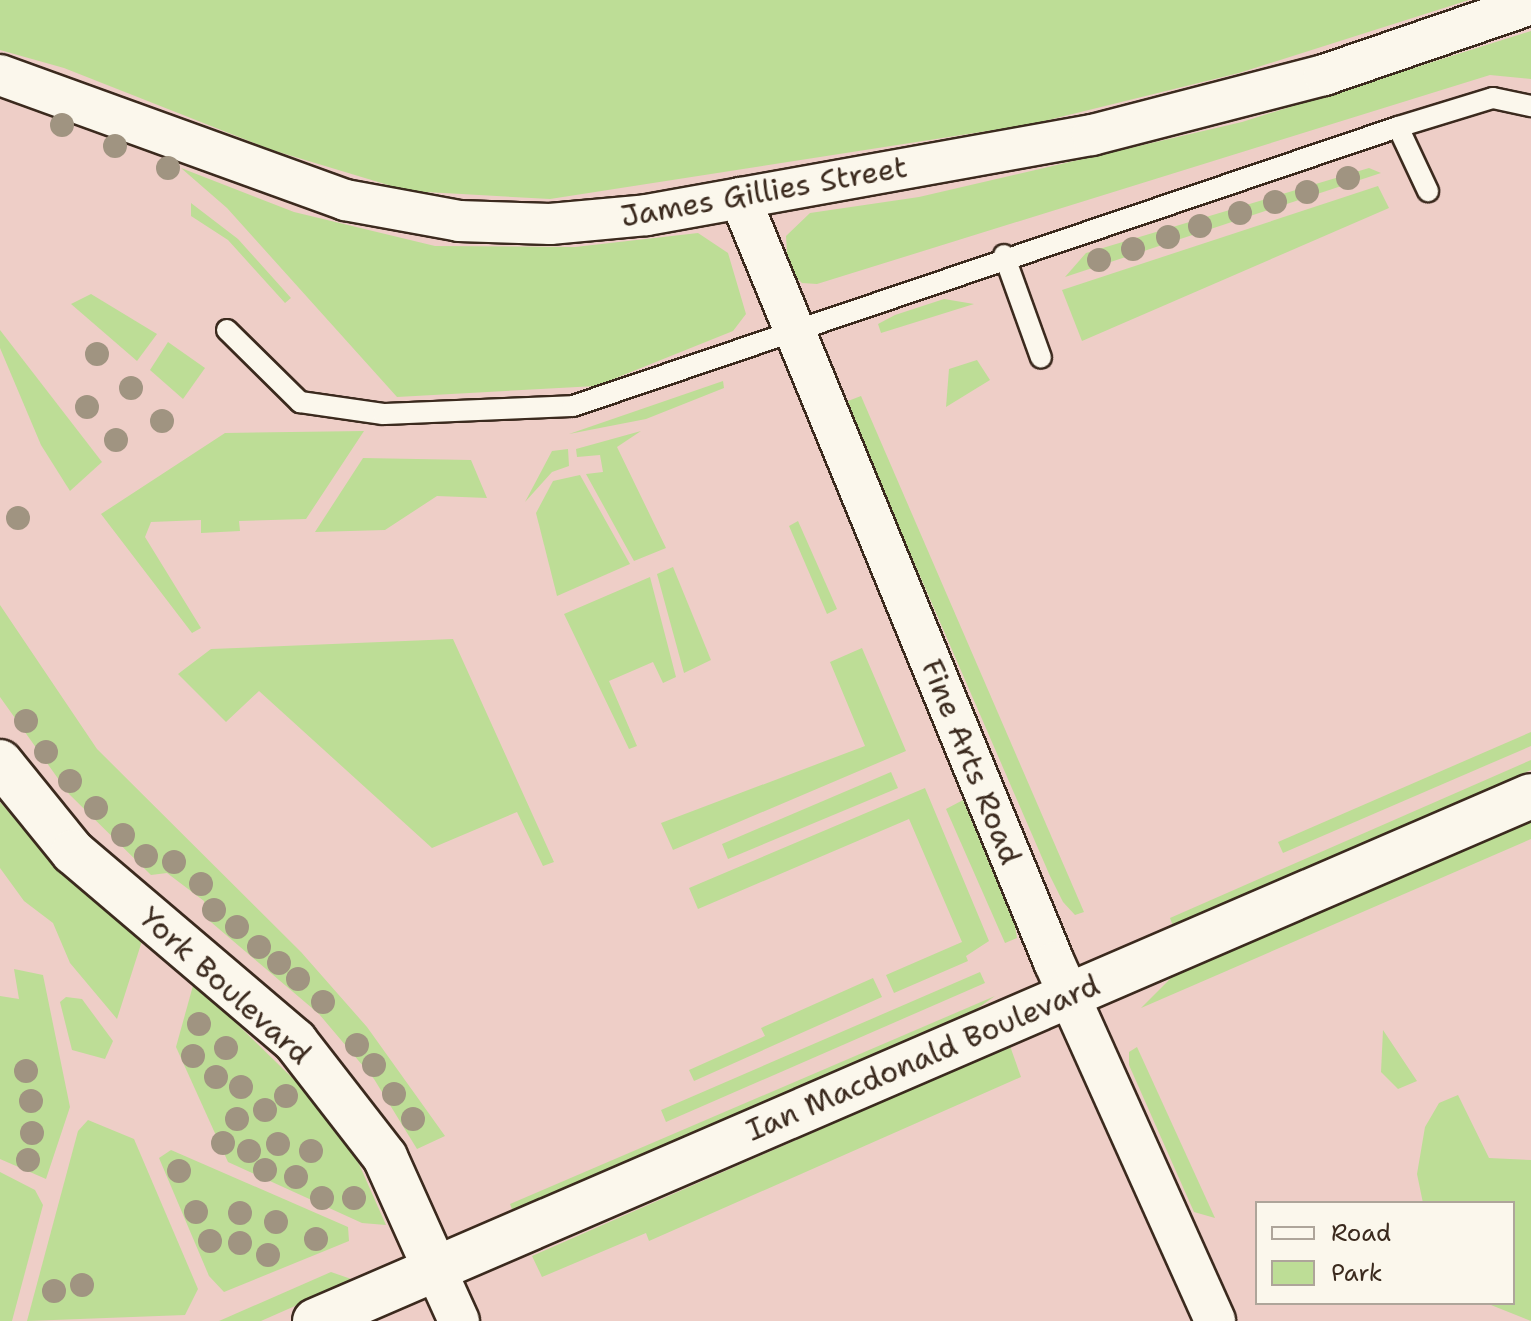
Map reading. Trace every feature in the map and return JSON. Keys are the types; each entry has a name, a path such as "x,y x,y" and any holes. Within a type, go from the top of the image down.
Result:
{"street":[{"name":"James Gillies Street","path":"0,75 93,104 289,183 399,214 550,224 740,198 1092,135 1324,75 1531,4"},
{"name":"Fine Arts Road","path":"740,198 791,328 1070,994 1215,1321"},
{"name":"York Boulevard","path":"0,762 73,852 295,1041 385,1157 459,1321"},
{"name":"Ian Macdonald Boulevard","path":"315,1321 1531,796"}],"lane":[{"path":"227,330 300,402 383,414 573,406 1004,255 1398,127 1493,98 1531,106"},
{"path":"1398,127 1428,191"},
{"path":"1004,255 1041,358"}],"shaded area":[{"path":"0,0 1531,0 1531,1321 0,1321"}],"green space":[{"path":"0,0 1469,0 1239,73 1032,124 550,199 408,191 272,150 64,68 0,50"},
{"path":"1531,31 1531,79 1490,75 817,284 802,283 788,270 786,236 810,213 919,197 1242,122"},
{"path":"181,168 294,212 435,246 575,247 698,233 728,253 746,314 733,331 596,386 397,397 227,208"},
{"path":"1369,168 1381,173 1065,277 1086,253"},
{"path":"1378,186 1389,208 1082,341 1062,290"},
{"path":"191,203 238,239 291,298 285,303 228,240 191,216"},
{"path":"91,294 157,334 137,361 71,304"},
{"path":"944,299 974,304 881,333 878,324"},
{"path":"0,330 102,462 70,491 41,445 0,348"},
{"path":"168,342 205,368 183,399 150,370"},
{"path":"977,360 990,380 946,407 949,369"},
{"path":"723,381 724,388 646,419 569,434"},
{"path":"861,396 1084,912 1075,915 1063,902 1050,876 849,412 848,401"},
{"path":"364,431 306,519 239,521 240,531 201,533 201,520 151,522 145,537 201,628 192,633 101,514 225,433"},
{"path":"641,431 617,447 666,548 634,561 586,474 603,472 600,455 577,457 576,449"},
{"path":"568,449 569,466 552,472 525,502 552,451"},
{"path":"363,458 471,460 487,498 437,496 385,530 315,532"},
{"path":"580,475 630,564 557,596 536,513 553,481"},
{"path":"798,521 837,609 827,614 789,526"},
{"path":"673,567 711,660 684,673 657,574"},
{"path":"650,577 676,677 663,683 653,662 609,681 637,746 629,749 564,614"},
{"path":"0,605 97,749 301,952 367,1027 445,1136 417,1149 374,1079 319,1014 205,917 204,901 167,873 151,875 69,794 0,697"},
{"path":"453,639 554,862 543,866 517,812 432,848 259,691 226,722 178,674 211,649"},
{"path":"862,648 906,751 673,850 661,823 865,746 830,662"},
{"path":"1531,732 1531,746 1283,853 1278,842"},
{"path":"1531,760 1531,770 1173,926 1170,918"},
{"path":"891,772 898,788 728,859 722,844"},
{"path":"925,788 989,941 966,956 968,961 894,993 886,975 962,942 909,819 698,909 689,888"},
{"path":"963,800 1015,926 1017,938 1005,943 946,809"},
{"path":"0,802 44,853 142,941 117,1019 70,963 53,923 24,901 0,868"},
{"path":"1531,821 1531,839 1141,1008 1174,975"},
{"path":"14,969 43,975 70,1107 46,1179 0,1159 0,996 19,999"},
{"path":"980,972 985,983 666,1122 661,1110"},
{"path":"873,978 882,997 694,1081 689,1070 765,1036 761,1028"},
{"path":"194,982 319,1104 359,1164 386,1225 362,1223 228,1162 176,1047"},
{"path":"995,996 971,1013 513,1212 510,1204"},
{"path":"66,997 82,999 113,1041 105,1059 72,1050 60,1002"},
{"path":"1383,1030 1417,1081 1398,1089 1381,1072"},
{"path":"1010,1046 1021,1077 649,1241 646,1233 542,1277 532,1256"},
{"path":"1137,1047 1215,1218 1194,1212 1129,1065 1129,1052"},
{"path":"1458,1095 1489,1158 1531,1160 1531,1321 1491,1305 1515,1305 1515,1201 1423,1201 1417,1174 1425,1127 1439,1103"},
{"path":"88,1120 134,1139 198,1289 185,1315 27,1321 78,1131"},
{"path":"171,1150 348,1227 349,1241 224,1292 209,1276 159,1158"},
{"path":"0,1172 35,1190 43,1205 12,1321 0,1321"},
{"path":"331,1272 354,1280 261,1321 219,1321"}]}
